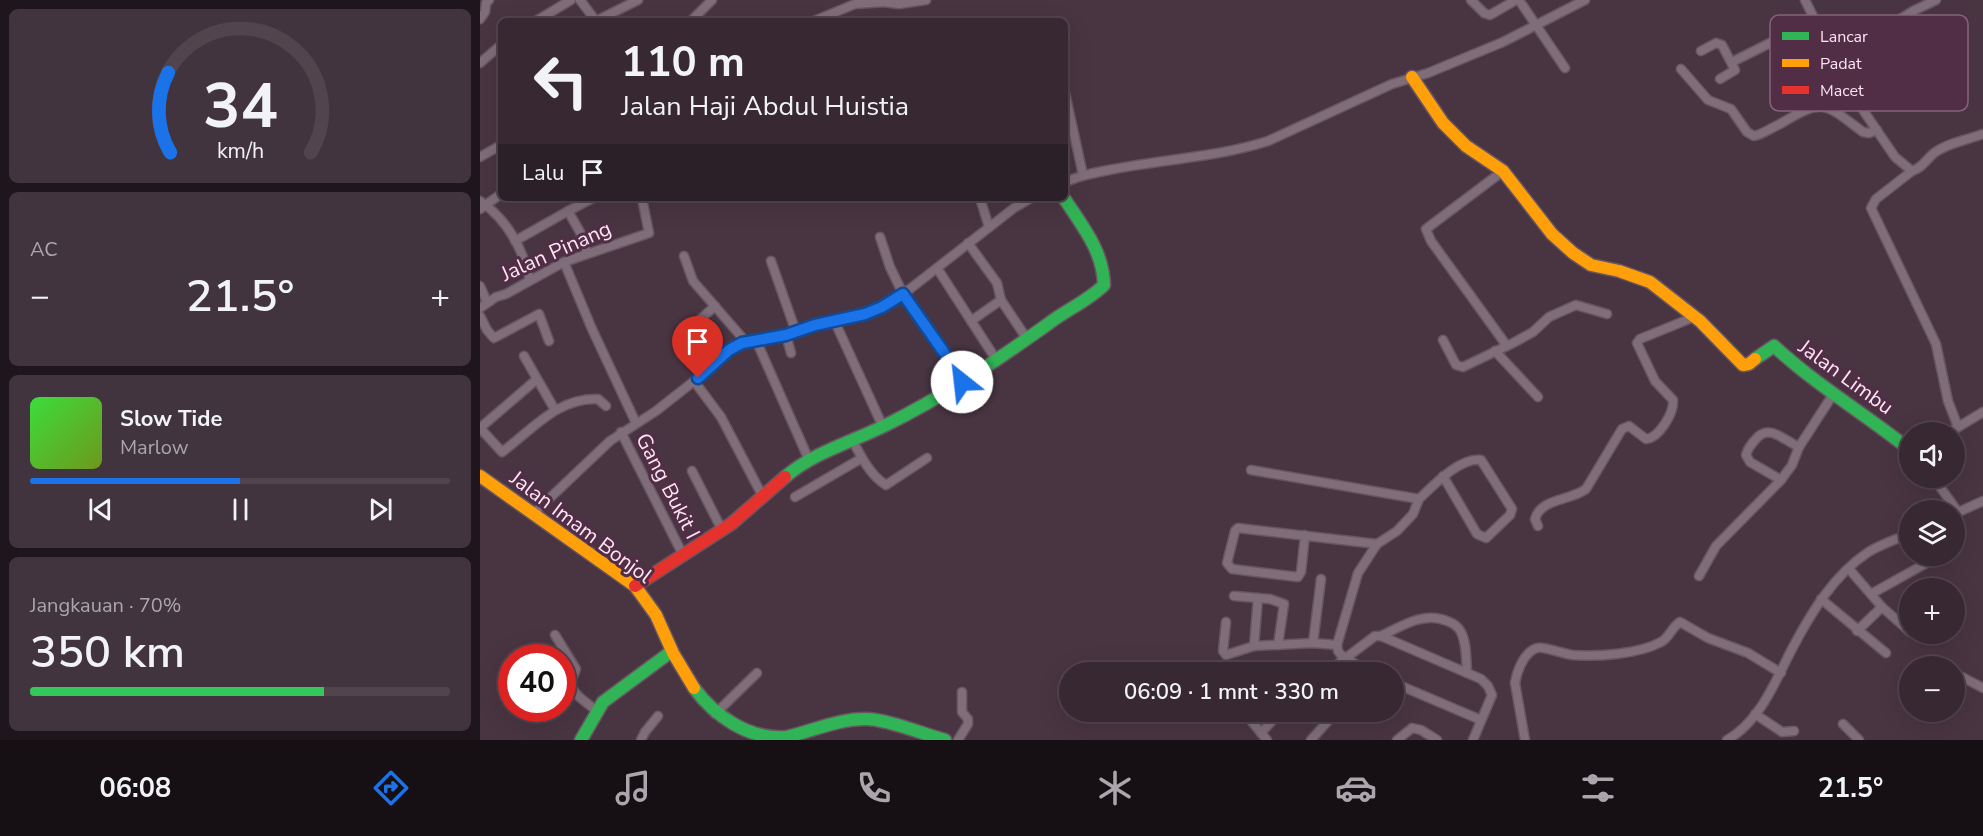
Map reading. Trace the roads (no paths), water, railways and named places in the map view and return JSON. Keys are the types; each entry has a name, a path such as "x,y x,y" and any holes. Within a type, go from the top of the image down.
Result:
{"main road":[{"name":"Jalan Limbu","path":"1412,77 1443,123 1466,146 1503,171 1552,234 1573,253 1591,265 1619,271 1650,282 1694,317 1743,365 1749,364 1774,346 1801,371 1899,441"},
{"path":"634,586 722,530 751,509 787,475 809,460 883,427 964,381 1095,294 1104,285 1103,263 1098,250 1066,201"},
{"name":"Jalan Imam Bonjol","path":"482,480 634,586 650,604 687,681 699,698 715,715 749,738 782,738 834,722 874,719 945,740"},
{"path":"582,738 594,715 618,690 672,651"}],"street":[{"path":"480,19 489,0"},
{"path":"541,18 571,0"},
{"path":"580,0 594,18"},
{"path":"602,18 638,0"},
{"path":"694,18 712,0"},
{"path":"821,18 855,4 884,2 899,4 926,0"},
{"path":"1472,0 1484,13 1490,15 1517,0 1565,68"},
{"path":"1068,181 1083,175 1137,164 1248,148 1392,84 1428,73 1503,42 1585,0"},
{"path":"1805,0 1813,15"},
{"path":"1907,15 1936,0"},
{"path":"1701,51 1720,43 1732,62 1735,72 1720,79"},
{"path":"1732,62 1770,43"},
{"path":"480,63 498,48"},
{"path":"1680,69 1708,100 1733,111 1748,132 1754,136 1802,111"},
{"path":"1068,107 1083,175"},
{"path":"1833,111 1863,132 1869,133 1877,130"},
{"path":"1865,111 1895,156 1912,171"},
{"path":"1952,422 1936,344 1871,208 1876,200 1912,171 1918,169 1934,153 1950,144 1983,134"},
{"path":"480,157 498,147"},
{"path":"1503,171 1426,229 1431,241 1507,346"},
{"path":"482,205 498,196"},
{"path":"515,241 587,201"},
{"name":"Jalan Pinang","path":"484,305 564,262 649,233 643,201"},
{"path":"981,201 989,227"},
{"path":"533,514 621,432 694,381 729,350 746,342 786,335 882,307 937,268 1020,201"},
{"path":"482,205 492,209 505,223 515,241 530,280"},
{"path":"568,211 580,232 587,253"},
{"path":"880,237 890,267 903,294 964,381"},
{"path":"968,243 997,283 1001,300 1027,339"},
{"path":"684,256 693,281 746,342"},
{"path":"771,261 796,332"},
{"path":"564,262 636,423"},
{"path":"937,268 997,361"},
{"path":"480,286 484,305"},
{"path":"971,321 1001,300"},
{"path":"1443,340 1459,367 1507,346 1533,332 1549,317 1576,305 1607,314"},
{"path":"682,336 714,306"},
{"path":"480,316 494,338 539,314 549,341"},
{"path":"1538,526 1534,519 1544,506 1578,496 1586,489 1622,429 1629,426 1649,440 1656,434 1671,411 1673,400 1655,381 1637,341 1694,317"},
{"path":"835,322 883,427"},
{"path":"786,335 791,352"},
{"path":"756,340 809,460"},
{"path":"1495,351 1538,397"},
{"path":"524,356 555,410"},
{"path":"537,379 480,428 502,452 555,410 591,398 598,399 606,406"},
{"path":"694,381 721,417 763,497"},
{"path":"1699,576 1716,546 1781,480 1834,393"},
{"path":"1965,423 1983,412"},
{"name":"Gang Bukit I","path":"621,432 683,555"},
{"path":"1781,480 1750,462 1746,455 1748,448 1759,435 1765,432 1773,432 1799,447"},
{"path":"853,441 862,458 880,481 886,485 927,458"},
{"path":"795,497 862,458"},
{"path":"1350,662 1338,651 1337,645 1358,573 1377,544 1397,531 1413,514 1419,499 1443,477 1472,459 1481,460 1512,509 1510,515 1486,538 1480,537 1443,477"},
{"path":"1251,470 1419,499"},
{"path":"692,471 722,530"},
{"path":"1965,509 1983,501"},
{"path":"1305,535 1301,572 1298,577 1232,569 1227,563 1235,531 1238,528 1305,535 1377,544"},
{"path":"1727,740 1743,736 1781,673 1821,599 1868,552 1899,539"},
{"path":"1871,594 1921,566"},
{"path":"1849,569 1899,623"},
{"path":"1313,643 1321,579"},
{"path":"1234,596 1258,598 1284,604 1278,645"},
{"path":"1254,646 1258,598"},
{"path":"1821,599 1886,653"},
{"path":"1857,631 1882,607"},
{"path":"1381,636 1424,617 1438,617 1453,623 1460,629 1464,639 1467,673"},
{"path":"1226,622 1224,653 1235,653 1254,646 1313,643 1337,645"},
{"path":"1525,740 1515,682 1516,675 1526,657 1535,648 1575,655 1633,651 1663,641 1677,623 1681,622 1708,638 1748,653 1781,673"},
{"path":"555,635 576,669 572,680 573,688 594,715"},
{"path":"1339,662 1375,636 1381,636 1481,679 1488,686 1492,695 1473,740"},
{"path":"715,715 757,673"},
{"path":"1965,679 1983,688"},
{"path":"1404,687 1481,720"},
{"path":"958,740 968,724 968,719 962,712 962,692"},
{"path":"1755,714 1782,732 1794,731"},
{"path":"641,740 658,716"},
{"path":"1252,722 1264,737 1274,722"},
{"path":"1311,740 1327,722"},
{"path":"1842,724 1859,740"},
{"path":"1397,740 1412,728 1421,730 1437,740"}]}
